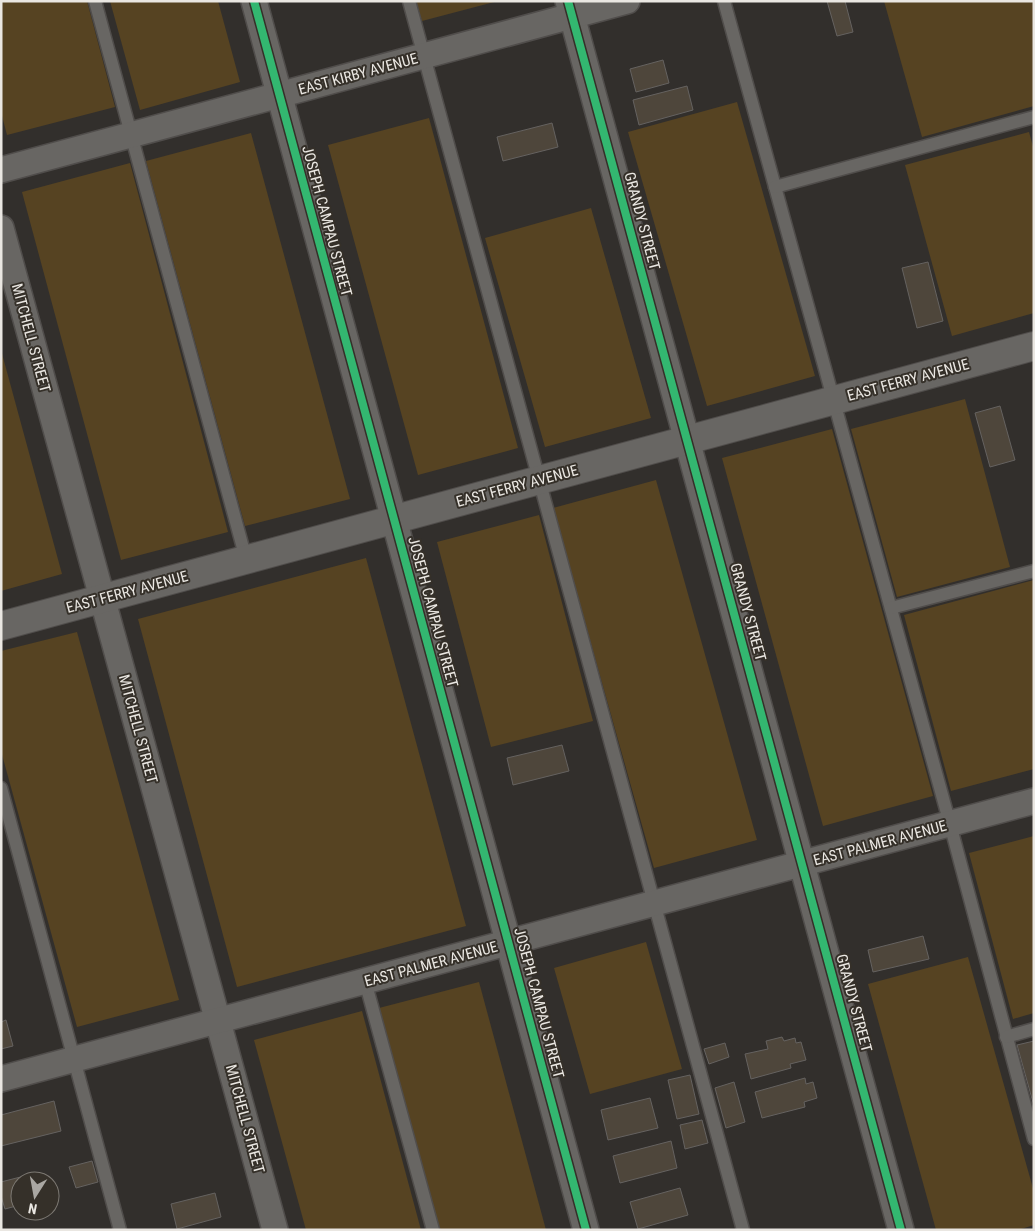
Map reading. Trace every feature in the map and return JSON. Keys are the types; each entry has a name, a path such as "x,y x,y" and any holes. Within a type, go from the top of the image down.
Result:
{"street":[{"name":"JOSEPH CAMPAU STREET","path":"254,1 586,1230"},
{"name":"EAST KIRBY AVENUE","path":"1,170 424,56 570,9 627,1"},
{"name":"GRANDY STREET","path":"570,9 901,1230"},
{"name":"MITCHELL STREET","path":"1,228 275,1230"},
{"name":"EAST FERRY AVENUE","path":"1,626 1034,346"},
{"name":"EAST PALMER AVENUE","path":"1,1079 1034,801"}],"lane":[{"path":"96,1 246,559"},
{"path":"410,1 743,1230"},
{"path":"724,1 950,824 1034,1139"},
{"path":"775,187 1034,117"},
{"path":"891,608 1034,571"},
{"path":"1,788 120,1230"},
{"path":"365,981 434,1230"},
{"path":"1006,1037 1034,1029"}],"shaded area":[{"path":"1,1 87,1 115,107 7,135 1,112"},
{"path":"110,1 218,1 240,82 140,110"},
{"path":"416,1 498,1 422,21"},
{"path":"884,1 1034,1 1034,106 922,137"},
{"path":"737,102 815,376 707,406 628,132"},
{"path":"429,118 518,448 418,475 328,145"},
{"path":"1029,132 1034,150 1034,313 952,336 905,165"},
{"path":"251,133 350,499 245,526 146,161"},
{"path":"130,163 228,532 121,560 22,192"},
{"path":"591,208 651,418 545,447 485,238"},
{"path":"1,350 62,574 1,591"},
{"path":"965,399 1010,567 897,597 851,429"},
{"path":"832,429 933,796 823,826 722,458"},
{"path":"656,480 757,840 654,868 553,508"},
{"path":"539,515 593,721 491,747 437,542"},
{"path":"366,558 466,926 237,987 138,619"},
{"path":"1034,580 1034,769 951,791 904,615"},
{"path":"77,632 179,1000 77,1027 1,751 1,651"},
{"path":"1034,836 1034,1013 1013,1019 969,853"},
{"path":"646,942 682,1069 590,1094 554,968"},
{"path":"968,957 1034,1192 1034,1225 1018,1230 936,1230 868,984"},
{"path":"479,982 546,1230 439,1230 379,1008"},
{"path":"362,1011 421,1230 306,1230 254,1040"}],"building":[{"path":"827,1 845,1 853,32 837,36"},
{"path":"663,60 669,83 636,92 630,69"},
{"path":"687,86 693,110 639,125 633,100"},
{"path":"552,123 558,147 503,161 497,137"},
{"path":"928,262 943,321 917,328 902,268"},
{"path":"1000,406 1015,460 990,467 975,413"},
{"path":"562,745 569,771 513,785 507,758"},
{"path":"923,936 929,959 873,972 868,950"},
{"path":"6,1020 13,1046 1,1049 1,1022"},
{"path":"782,1037 784,1041 795,1038 796,1043 801,1042 806,1060 790,1064 791,1068 751,1079 745,1054 768,1049 766,1041"},
{"path":"1034,1041 1034,1106 1017,1045"},
{"path":"725,1043 729,1057 709,1064 704,1049"},
{"path":"690,1075 699,1114 677,1119 668,1080"},
{"path":"805,1078 806,1084 813,1082 817,1098 804,1102 805,1107 762,1118 755,1092"},
{"path":"734,1082 745,1122 726,1128 715,1088"},
{"path":"650,1098 658,1128 608,1140 601,1110"},
{"path":"54,1101 61,1131 1,1146 1,1115"},
{"path":"702,1120 708,1143 685,1149 680,1125"},
{"path":"671,1141 677,1168 620,1183 613,1156"},
{"path":"92,1161 98,1182 76,1188 69,1167"},
{"path":"10,1180 10,1208 5,1209 1,1196 1,1182"},
{"path":"680,1188 688,1215 638,1229 630,1202"},
{"path":"215,1193 221,1217 177,1229 171,1204"}],"cycle path":[{"path":"254,1 586,1230"},
{"path":"568,1 901,1230"}]}
